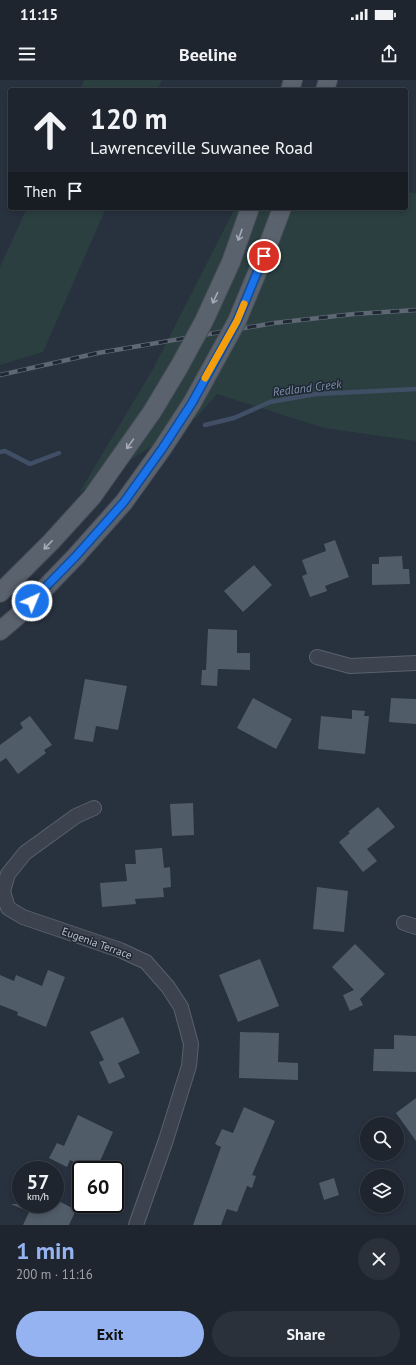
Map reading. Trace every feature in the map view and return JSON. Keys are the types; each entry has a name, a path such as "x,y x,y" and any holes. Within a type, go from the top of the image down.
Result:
{"main road":[{"path":"0,593 51,542 92,497 152,412 190,347 231,262 249,210"},
{"path":"0,631 21,613 76,556 124,502 162,449 192,403 237,321 281,210"}],"street":[{"path":"317,657 350,666 416,663"},
{"name":"Eugenia Terrace","path":"94,808 76,816 25,853 8,874 3,891 8,908 24,917 120,950 146,962 168,987 181,1007 191,1044 189,1066 166,1140 136,1225"}],"green space":[{"path":"84,80 162,80 158,88 81,88"},
{"path":"408,192 416,193 416,441 324,428 217,394 197,417 79,493 153,369 234,210 408,210"},
{"path":"26,210 105,210 43,352 0,365 0,267"}],"building":[{"path":"335,540 349,577 325,586 327,591 310,597 302,576 307,574 302,560 326,551 324,544"},
{"path":"402,556 403,569 409,569 410,584 372,585 372,564 379,564 379,557"},
{"path":"254,565 272,585 243,612 224,591"},
{"path":"208,629 237,630 237,653 250,653 250,670 218,669 217,686 201,685 202,670 206,670"},
{"path":"85,679 127,686 118,730 96,726 93,742 74,739"},
{"path":"253,698 292,719 276,749 237,728"},
{"path":"391,698 416,699 416,724 389,722"},
{"path":"352,710 365,711 364,716 369,716 365,754 318,749 321,716 352,719"},
{"path":"30,716 52,745 44,750 46,753 18,774 6,758 0,762 0,745 23,728 20,723"},
{"path":"193,803 194,835 172,836 170,804"},
{"path":"378,807 395,827 367,849 377,861 363,872 339,842 350,833 348,832"},
{"path":"162,848 164,868 170,867 171,887 163,888 164,897 135,899 136,904 102,907 100,883 127,881 125,864 136,864 135,850"},
{"path":"317,887 348,891 344,932 313,929"},
{"path":"355,944 385,974 360,999 363,1005 350,1011 343,995 354,990 332,967"},
{"path":"260,959 279,1006 238,1022 219,975"},
{"path":"48,970 65,977 46,1027 17,1015 18,1012 0,1005 0,975 14,981 16,975 42,986"},
{"path":"123,1017 140,1053 118,1063 125,1077 109,1084 99,1062 104,1060 90,1032"},
{"path":"240,1032 279,1033 278,1062 298,1063 298,1080 239,1078"},
{"path":"394,1035 416,1036 416,1072 373,1071 374,1049 394,1049"},
{"path":"416,1098 416,1141 404,1124 404,1117 399,1117 396,1113"},
{"path":"244,1107 275,1121 252,1175 256,1176 252,1188 247,1186 237,1212 227,1209 221,1225 193,1225 221,1147 215,1144 222,1129 233,1133"},
{"path":"78,1115 113,1132 100,1161 70,1160 67,1167 64,1166 64,1161 55,1161 49,1158 57,1143 64,1146"},
{"path":"334,1178 339,1195 324,1200 319,1183"},
{"path":"64,1204 72,1208 72,1213 75,1213 69,1225 23,1225 29,1213 64,1213"}],"waterway":[{"name":"Redland Creek","path":"205,425 234,418 270,402 316,394 416,389"},
{"name":"Redland Creek","path":"0,452 5,451 30,464 59,453"}],"railway":[{"path":"0,375 98,353 274,323 354,314 416,310"}],"slow traffic":[{"path":"205,378 237,321 244,304"}],"route":[{"path":"32,601 76,556 124,502 162,449 192,403 237,321 264,256"}]}
